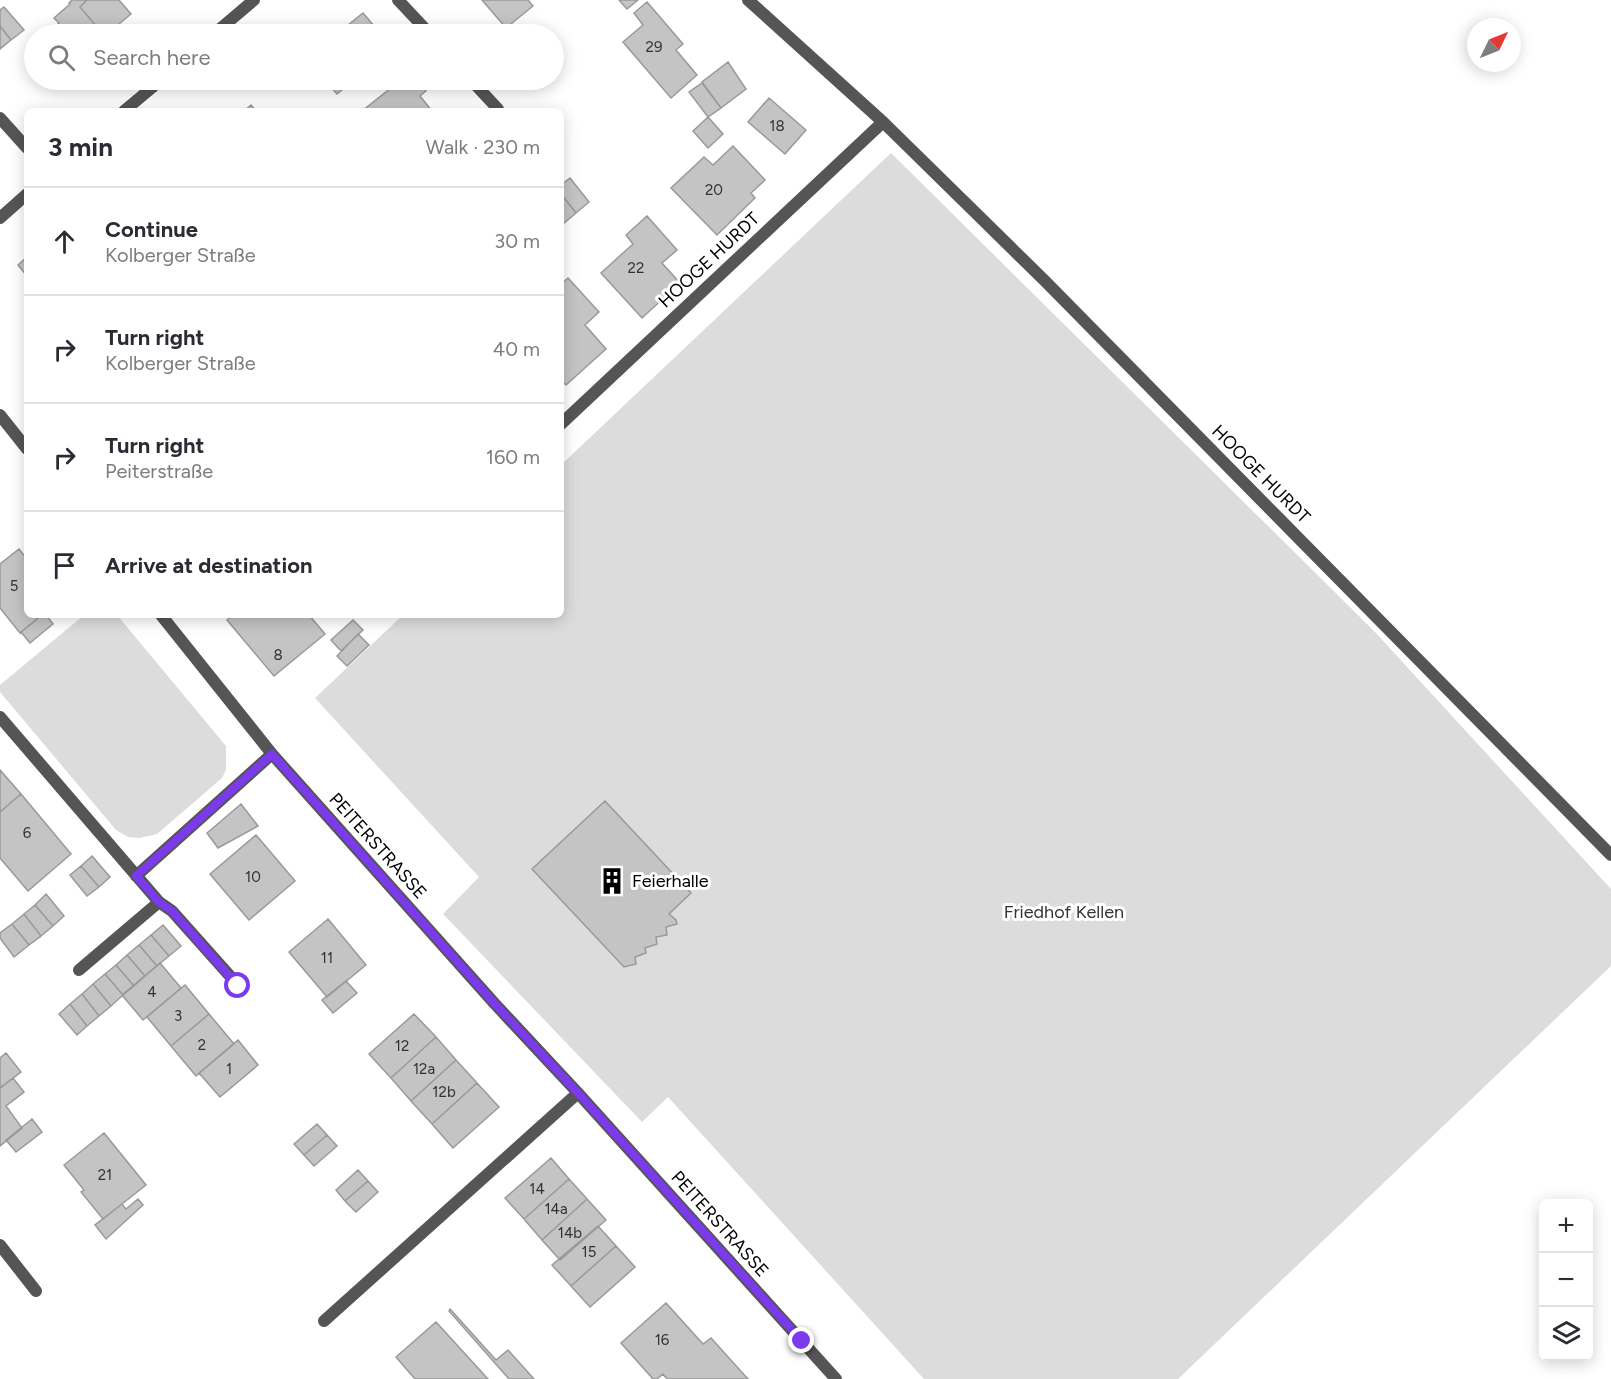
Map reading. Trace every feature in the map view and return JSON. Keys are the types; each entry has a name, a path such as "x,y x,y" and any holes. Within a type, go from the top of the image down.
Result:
{"street":[{"path":"226,24 254,0"},
{"path":"398,0 421,24"},
{"name":"HOOGE HURDT","path":"748,0 883,122 1053,289 1611,855"},
{"path":"128,108 149,90"},
{"path":"480,90 497,108"},
{"path":"0,118 24,145"},
{"name":"HOOGE HURDT","path":"564,421 883,122"},
{"path":"0,218 24,197"},
{"path":"0,415 24,445"},
{"name":"PEITERSTRASSE","path":"163,618 272,754 495,1004 836,1379"},
{"path":"0,717 159,902 172,911 238,986"},
{"path":"136,876 272,754"},
{"path":"79,970 159,902"},
{"path":"324,1321 578,1093"},
{"path":"0,1245 36,1292"}],"green space":[{"name":"Friedhof Kellen","path":"891,153 1374,631 1611,889 1611,966 1178,1379 924,1379 668,1097 642,1122 443,914 479,877 315,698 400,618 564,618 564,462"},
{"path":"80,618 119,618 226,746 226,770 222,778 157,834 140,838 128,837 116,830 0,692 0,685"}],"building":[{"path":"72,0 87,0 80,7 94,24 58,24 54,18"},
{"path":"87,0 119,0 131,14 119,24 94,24 80,7"},
{"path":"482,0 528,0 533,6 511,24 503,24"},
{"path":"619,0 638,0 627,9"},
{"path":"647,2 683,44 676,50 697,75 671,98 623,42 643,25 634,13"},
{"path":"4,7 24,30 11,40 0,26 0,10"},
{"path":"363,13 372,24 349,24"},
{"path":"0,26 11,40 0,49"},
{"path":"728,62 746,89 721,108 702,82"},
{"path":"702,83 721,108 708,117 689,92"},
{"path":"388,90 425,90 420,96 430,108 366,108"},
{"path":"769,98 806,130 785,154 748,122"},
{"path":"708,117 723,134 708,148 693,131"},
{"path":"733,146 765,180 751,193 755,198 717,235 671,188 704,157 713,165"},
{"path":"570,178 589,202 576,213 564,198 564,183"},
{"path":"564,198 576,213 564,223"},
{"path":"647,216 677,250 662,263 680,283 642,318 601,273 633,244 626,235"},
{"path":"24,260 24,272 18,265"},
{"path":"568,278 599,312 585,325 606,349 566,385 564,383 564,281"},
{"path":"19,549 24,555 24,618 38,618 20,633 0,608 0,564"},
{"path":"38,618 48,618 53,624 30,643 21,632"},
{"path":"229,618 312,618 325,634 274,676 227,620"},
{"path":"353,620 363,630 341,651 331,640"},
{"path":"358,634 369,645 347,666 337,656"},
{"path":"0,770 21,794 0,812"},
{"path":"21,794 71,854 28,891 0,858 0,812"},
{"name":"Feierhalle","path":"605,801 691,893 669,914 677,924 666,927 667,935 656,937 657,944 645,948 646,953 635,957 636,964 624,967 532,869"},
{"path":"241,804 258,826 218,848 207,833"},
{"path":"256,835 295,881 249,920 210,874"},
{"path":"92,856 110,877 99,887 81,866"},
{"path":"81,866 99,887 87,896 70,875"},
{"path":"46,894 64,916 53,926 35,905"},
{"path":"35,905 53,926 41,936 24,914"},
{"path":"24,914 41,936 29,945 12,924"},
{"path":"328,919 366,965 327,997 289,952"},
{"path":"12,924 29,945 14,957 0,938 0,933"},
{"path":"163,925 181,946 169,956 151,935"},
{"path":"151,935 169,956 157,966 139,945"},
{"path":"139,945 157,966 145,976 127,955"},
{"path":"127,955 145,976 134,986 116,965"},
{"path":"160,963 181,988 143,1020 122,995"},
{"path":"116,965 134,986 123,995 105,974"},
{"path":"105,974 123,995 111,1006 93,984"},
{"path":"346,981 357,993 333,1013 322,1000"},
{"path":"93,984 111,1006 99,1016 82,994"},
{"path":"185,985 209,1014 171,1046 147,1017"},
{"path":"82,994 99,1016 87,1026 70,1004"},
{"path":"70,1004 87,1026 77,1035 59,1014"},
{"path":"209,1014 234,1044 196,1076 171,1046"},
{"path":"414,1014 436,1037 391,1078 369,1054"},
{"path":"436,1037 456,1060 411,1101 391,1078"},
{"path":"238,1040 258,1065 220,1097 199,1073"},
{"path":"6,1053 21,1072 0,1088 0,1058"},
{"path":"456,1060 477,1083 432,1124 411,1101"},
{"path":"13,1078 24,1092 6,1106 22,1128 0,1146 0,1088"},
{"path":"477,1083 499,1107 453,1148 432,1124"},
{"path":"32,1119 42,1132 16,1152 6,1140"},
{"path":"317,1124 327,1135 304,1155 294,1144"},
{"path":"104,1133 146,1185 103,1219 81,1192 84,1190 64,1165"},
{"path":"327,1135 337,1146 314,1166 304,1155"},
{"path":"551,1158 569,1179 524,1219 505,1198"},
{"path":"358,1170 368,1181 345,1201 336,1190"},
{"path":"569,1179 587,1199 542,1240 524,1219"},
{"path":"368,1181 378,1192 356,1212 345,1201"},
{"path":"138,1199 143,1205 106,1239 95,1225 122,1204 126,1209"},
{"path":"587,1199 606,1220 560,1260 542,1240"},
{"path":"598,1226 616,1246 571,1286 552,1265"},
{"path":"616,1246 635,1267 590,1307 571,1286"},
{"path":"666,1303 703,1344 711,1338 748,1379 667,1379 663,1374 653,1379 621,1343"},
{"path":"450,1309 496,1360 508,1350 534,1379 509,1379 449,1311"},
{"path":"436,1322 488,1379 415,1379 396,1357"}],"place":[{"name":"Feierhalle","path":"612,881"}],"route":[{"path":"238,986 172,911 159,902 136,876 272,754 495,1004 802,1341"}]}
